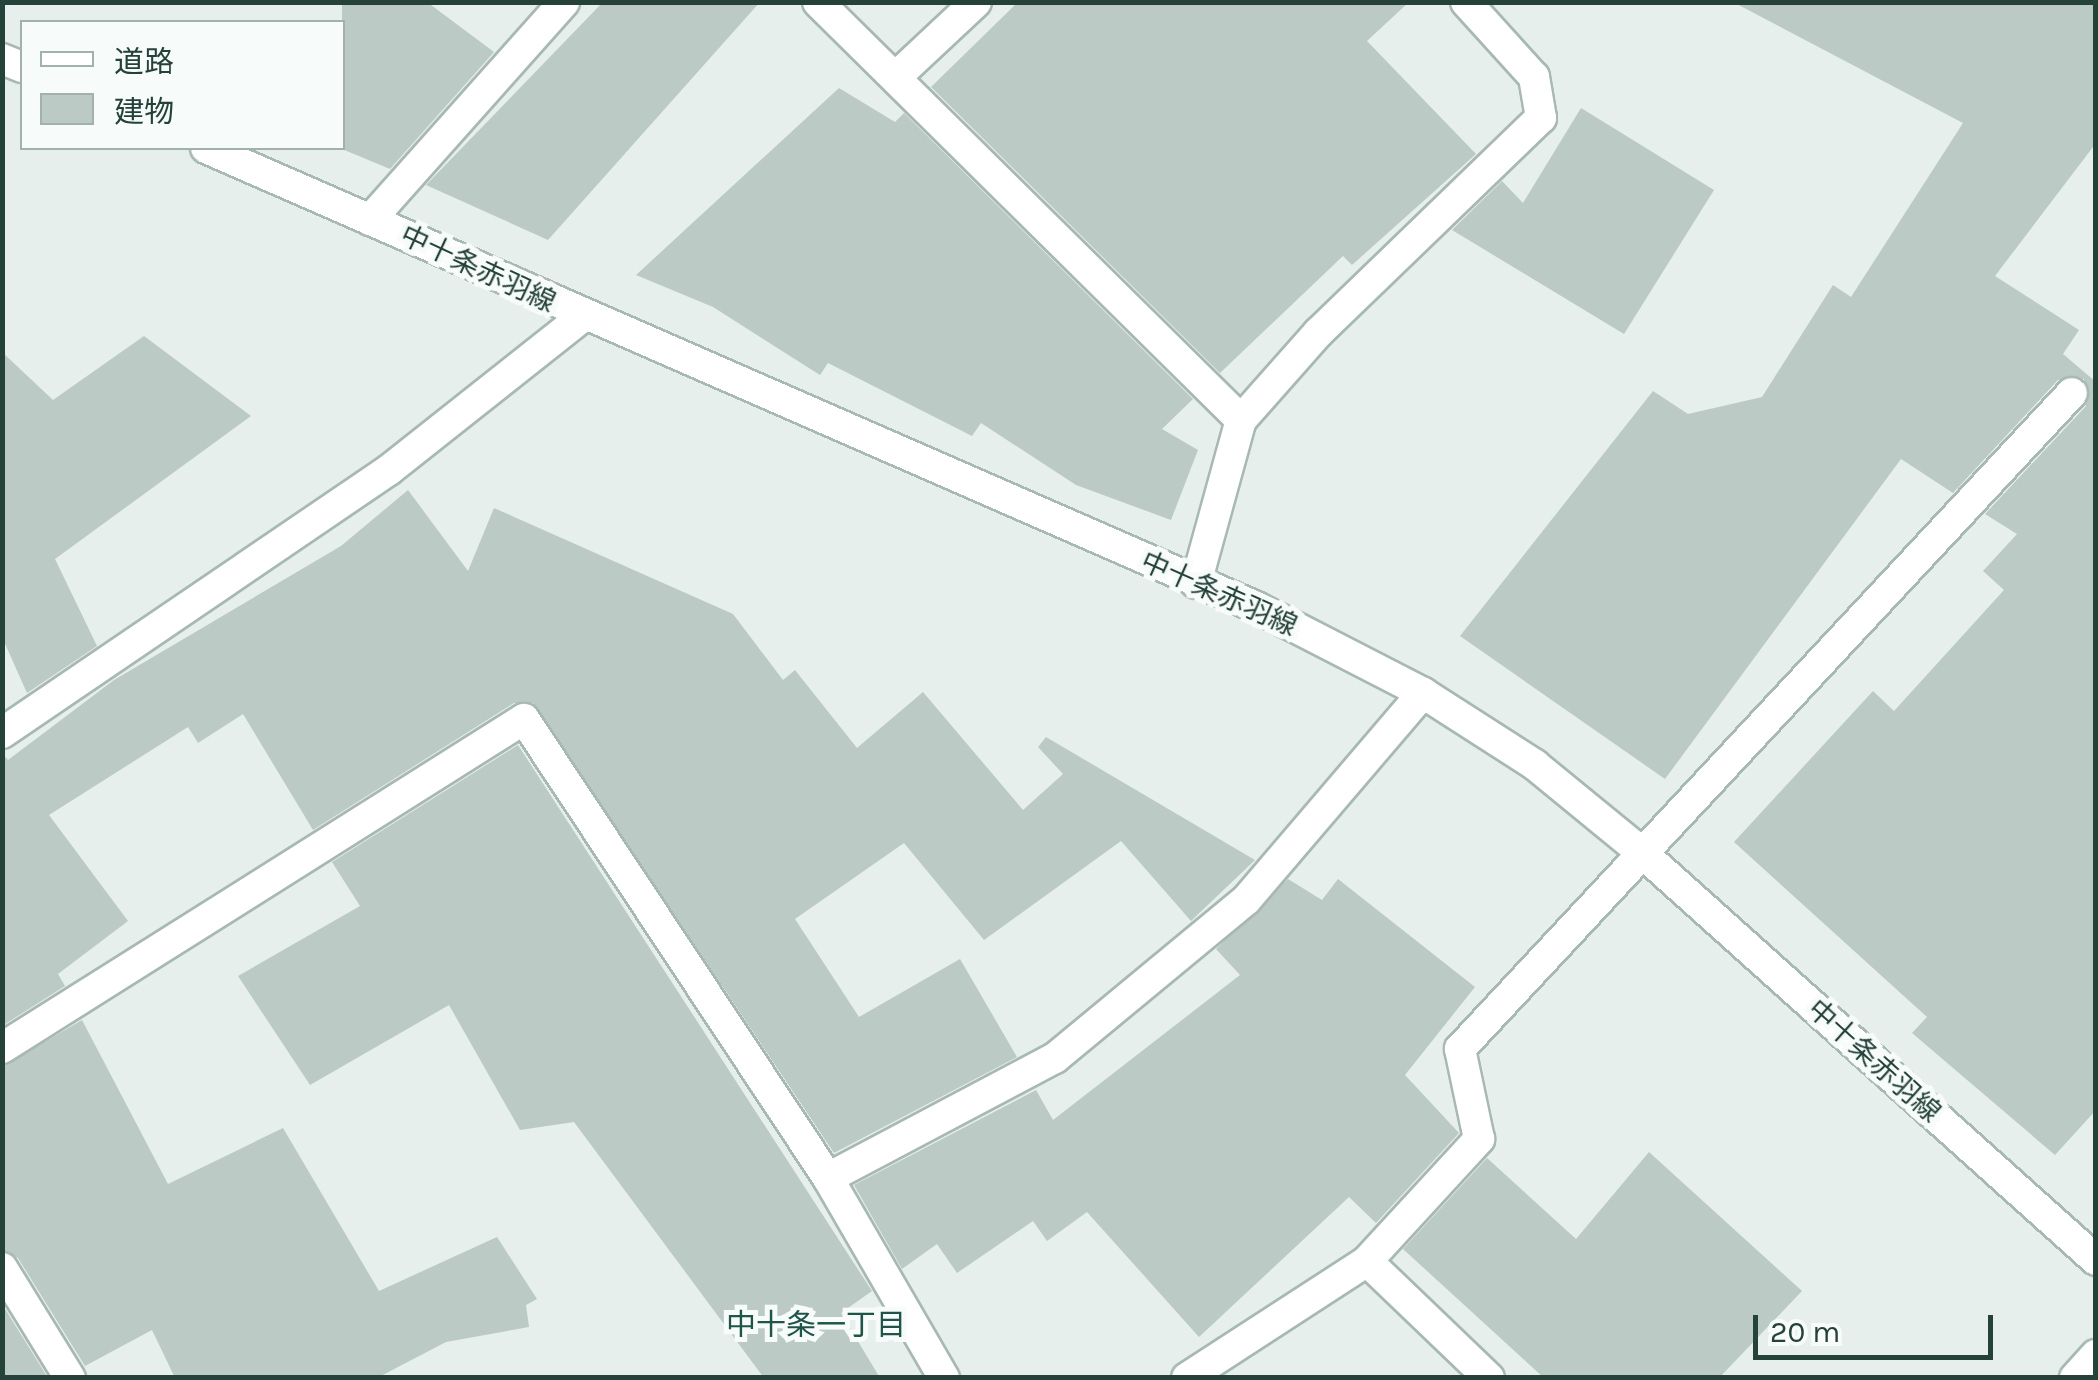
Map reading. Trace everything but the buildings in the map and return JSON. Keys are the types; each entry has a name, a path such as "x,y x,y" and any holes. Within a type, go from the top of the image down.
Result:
{"main road":[{"path":"370,220 564,2"},
{"path":"818,2 1241,420"},
{"path":"897,76 976,2"},
{"path":"1196,583 1241,420 1318,333 1541,118 1534,77 1466,2"},
{"name":"中十条赤羽線","path":"211,150 1196,583 1423,693 1535,765 1640,850 2096,1260"},
{"path":"2,733 389,470 582,316"},
{"path":"1187,1378 1366,1262 1478,1139 1460,1050 1640,850 2072,393"},
{"path":"828,1178 1055,1058 1246,900 1423,693"},
{"path":"2,1048 524,719 828,1178 944,1378"},
{"path":"1366,1262 1490,1378"},
{"path":"2,1268 70,1378"},
{"path":"2074,1378 2096,1356"}],"district":[{"name":"中十条一丁目","path":"816,1325"}]}
